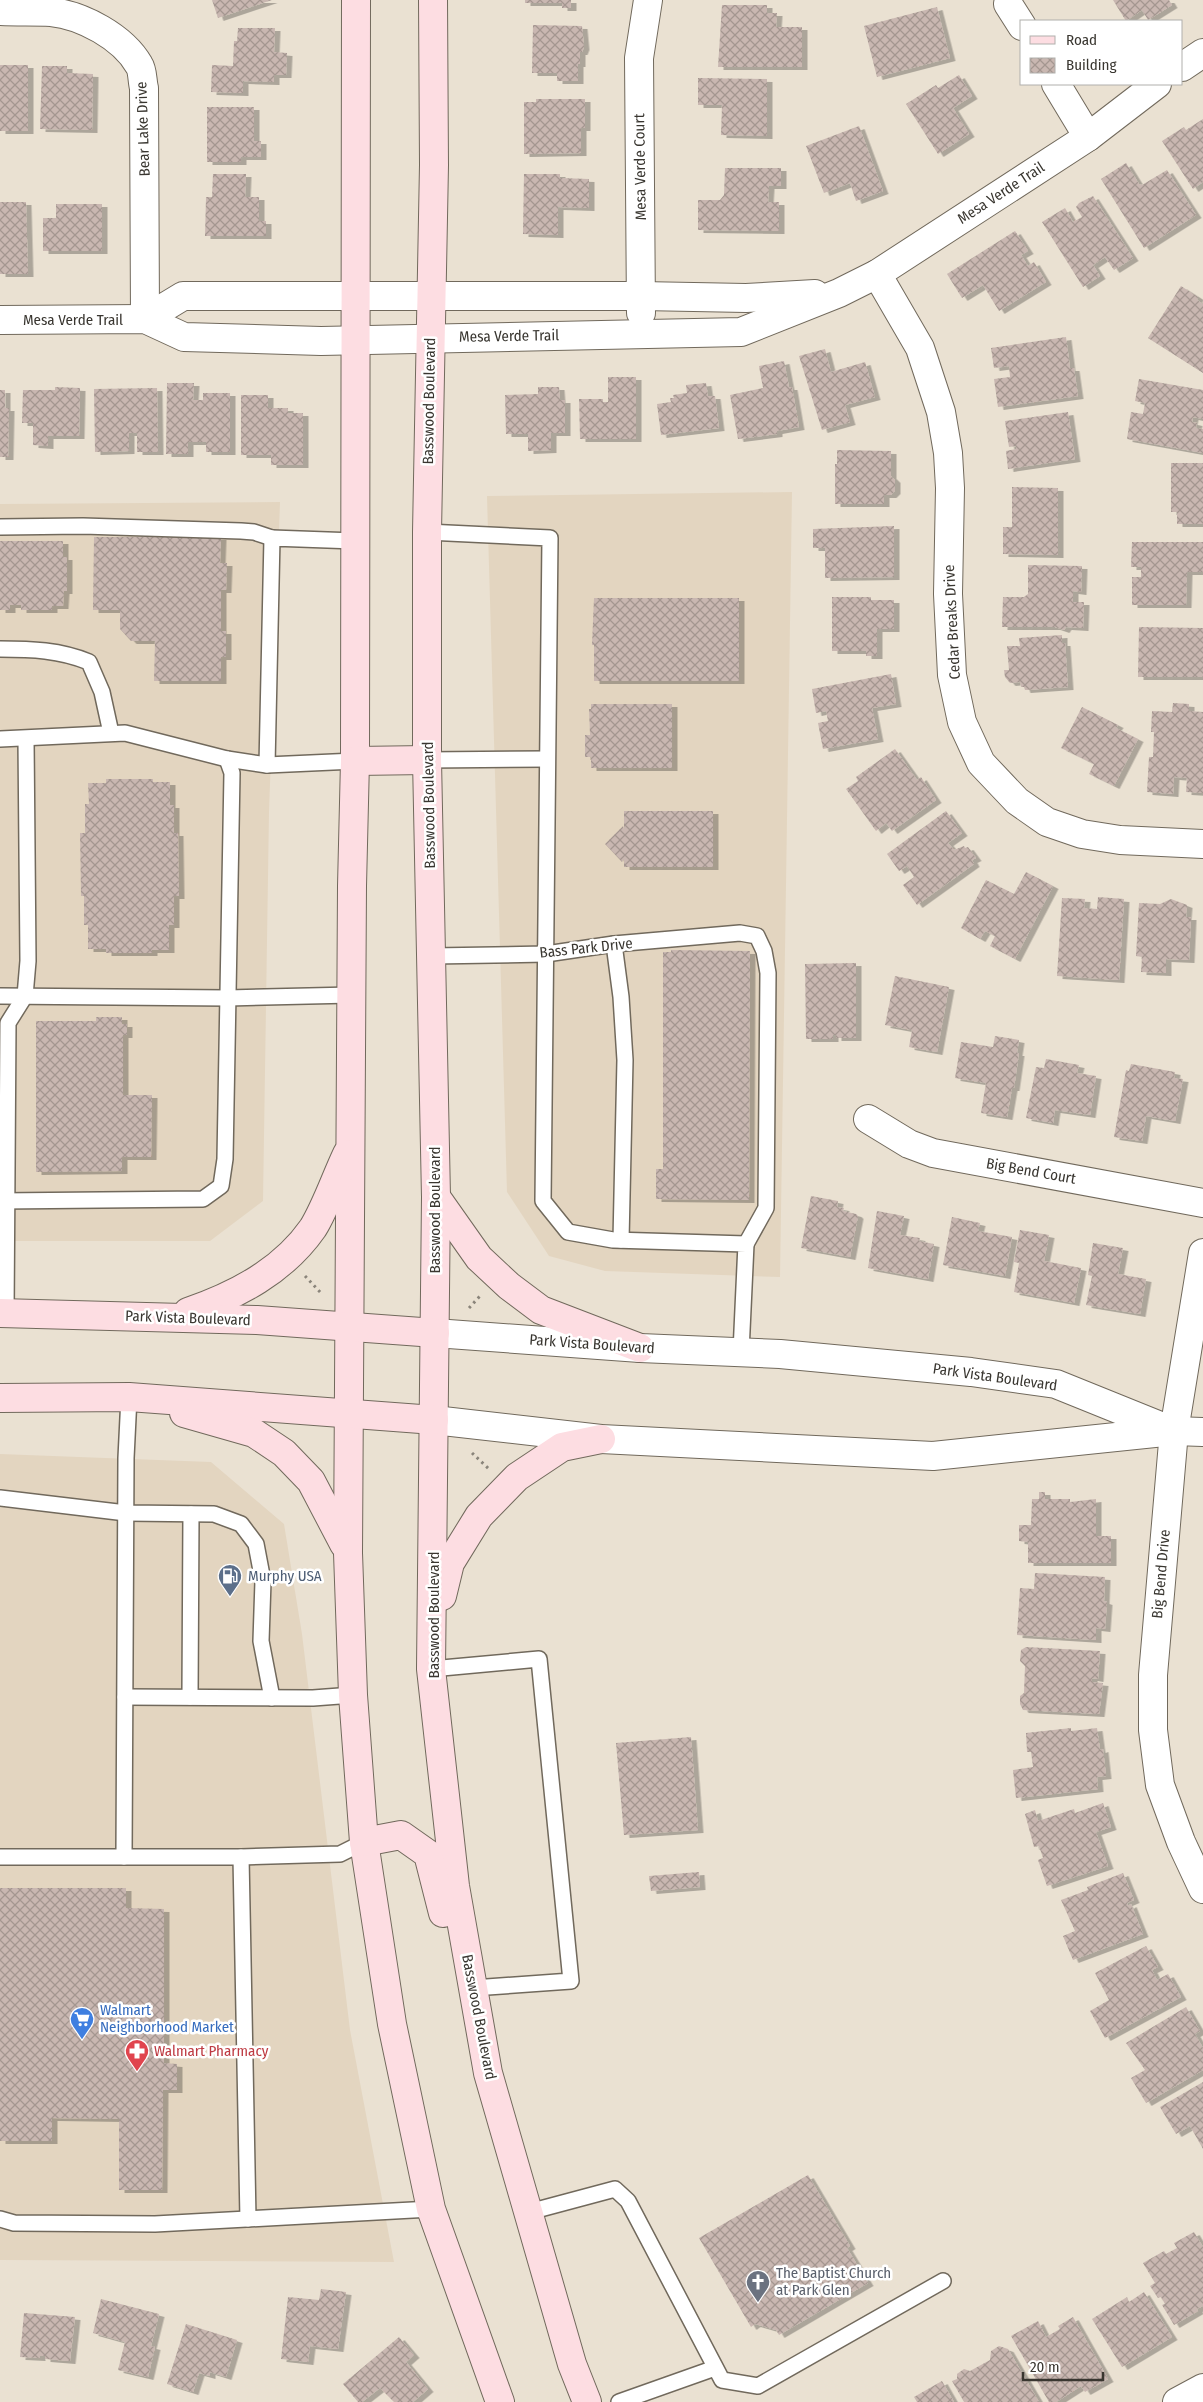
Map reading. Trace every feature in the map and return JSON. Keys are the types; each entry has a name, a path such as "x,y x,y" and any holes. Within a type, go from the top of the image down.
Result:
{"main road":[{"path":"356,0 355,761 348,1414 348,1553 353,1695 364,1842 392,2024 431,2208 500,2402"},
{"name":"Basswood Boulevard","path":"434,0 434,165 430,296 427,532 427,760 436,1197 433,1629 431,1669 455,1886 488,2072 572,2364 587,2402"},
{"path":"355,761 427,760"},
{"path":"171,1318 224,1300 269,1273 292,1254 314,1226 350,1146"},
{"path":"436,1197 479,1258 509,1286 541,1310 640,1348"},
{"name":"Park Vista Boulevard","path":"3,1313 257,1320 435,1333"},
{"path":"129,1397 254,1433 284,1453 311,1481 330,1514 348,1553"},
{"name":"Park Vista Boulevard","path":"0,1398 129,1397 434,1420"},
{"path":"433,1629 450,1563 479,1516 517,1477 562,1447 601,1439"},
{"path":"364,1842 401,1835 428,1854 442,1902 458,2001 488,2072"}],"street":[{"name":"Mesa Verde Court","path":"640,334 639,58 648,0"},
{"name":"Bear Lake Drive","path":"0,12 52,12 75,18 101,30 126,48 140,66 144,88 145,319"},
{"path":"1183,66 1203,53"},
{"path":"1057,85 1088,137"},
{"name":"Mesa Verde Trail","path":"0,320 145,319 184,337 356,340 741,332 839,292 877,274 1088,137 1156,85"},
{"name":"Cedar Breaks Drive","path":"877,274 920,348 941,412 948,453 950,488 948,594 952,675 962,722 981,763 1017,801 1047,822 1082,834 1120,840 1203,844"},
{"name":"Mesa Verde Trail","path":"145,319 184,296 356,294 746,298 839,292"},
{"name":"Big Bend Court","path":"868,1119 909,1144 933,1153 1203,1203"},
{"name":"Big Bend Drive","path":"1203,1254 1174,1431 1153,1675 1153,1730 1160,1785 1181,1842 1203,1889"},
{"name":"Park Vista Boulevard","path":"435,1333 904,1364 1056,1384 1174,1431"},
{"name":"Park Vista Boulevard","path":"434,1420 601,1439 933,1456 1174,1431 1203,1432"},
{"path":"1177,2402 1203,2388"}],"lane":[{"path":"0,527 83,526 241,530 272,538 355,541"},
{"path":"427,532 550,538 542,1201 568,1232 621,1240 746,1244 741,1352"},
{"path":"267,765 272,538"},
{"path":"0,649 38,649 74,656 89,662 102,692 111,733"},
{"path":"0,739 125,733 227,759 267,765 355,761"},
{"path":"3,1313 8,1023 25,996 28,961 26,739"},
{"path":"4,1201 203,1199 221,1186 225,1159 232,773 227,759"},
{"path":"427,760 547,759"},
{"name":"Bass Park Drive","path":"432,956 546,954 614,944 740,933 757,936 764,950 768,973 766,1208 746,1244"},
{"path":"614,944 621,997 625,1060 621,1240"},
{"path":"0,996 228,998 352,995"},
{"path":"124,1857 126,1513 129,1397"},
{"path":"0,1498 126,1513 214,1514 242,1524 256,1544 263,1581 261,1641 272,1698"},
{"path":"190,1697 191,1514"},
{"path":"431,1669 538,1659 571,1981 473,1988"},
{"path":"125,1697 313,1698 353,1695"},
{"path":"0,1856 241,1857 340,1854 364,1842"},
{"path":"241,1857 248,2219"},
{"path":"529,2212 615,2189 628,2202 722,2380 758,2386 943,2281"},
{"path":"0,2219 14,2223 155,2224 431,2208"},
{"path":"619,2402 715,2368"}],"path":[{"path":"304,1275 323,1294"},
{"path":"467,1310 480,1295"},
{"path":"468,1450 494,1474"}],"shaded area":[{"path":"792,492 780,1277 605,1271 549,1256 507,1192 487,496"},
{"path":"280,502 269,812 263,1201 210,1241 0,1241 0,504"},
{"path":"0,1454 211,1462 284,1524 302,1634 350,2030 394,2262 0,2260"}],"building":[{"path":"212,0 272,0 218,18"},
{"path":"525,0 571,0 571,8 562,8 562,3 525,3"},
{"path":"1113,0 1169,0 1172,5 1148,20 1142,10 1125,20"},
{"path":"722,5 767,5 767,13 777,13 776,27 802,27 802,67 718,67"},
{"path":"937,7 950,58 877,77 864,26"},
{"path":"533,25 582,26 584,47 582,52 580,52 578,81 557,81 557,73 532,73"},
{"path":"238,28 275,28 274,52 287,53 286,75 274,75 274,82 243,81 243,93 211,92 212,65 233,66 234,41 237,41"},
{"path":"0,65 28,65 28,131 0,131"},
{"path":"42,66 67,66 67,73 93,74 92,130 40,129"},
{"path":"959,75 972,96 953,108 969,134 938,154 906,104 936,85 938,88"},
{"path":"698,78 767,79 767,136 721,135 722,105 698,105"},
{"path":"536,99 585,99 585,128 581,128 581,153 524,154 524,102 536,102"},
{"path":"207,107 254,107 254,141 261,141 261,157 241,157 241,162 207,162"},
{"path":"1203,119 1203,182 1193,189 1162,141 1184,127 1186,130"},
{"path":"859,126 883,191 856,201 850,183 824,193 806,146"},
{"path":"1126,163 1139,184 1142,185 1167,170 1196,215 1144,248 1101,179"},
{"path":"725,168 781,168 781,186 769,186 768,202 779,202 779,231 698,230 698,200 720,200 724,195"},
{"path":"213,174 246,174 245,197 259,197 259,221 266,221 266,236 205,236 206,197 212,197"},
{"path":"524,174 560,174 560,178 589,179 589,208 558,207 558,235 523,234"},
{"path":"1093,196 1133,258 1114,270 1105,257 1093,265 1100,276 1083,287 1042,222 1065,208 1073,222 1082,217 1076,207 1079,203"},
{"path":"0,202 26,202 28,274 0,274"},
{"path":"56,204 102,204 102,251 43,251 43,218 56,218"},
{"path":"1015,231 1028,251 1021,255 1028,266 1034,262 1046,282 999,311 983,285 962,298 947,274"},
{"path":"1181,286 1198,297 1197,300 1203,304 1203,373 1148,338"},
{"path":"1066,337 1070,368 1074,368 1078,396 998,407 994,379 1010,377 1009,366 994,368 991,348"},
{"path":"825,349 831,372 865,362 875,397 845,405 850,422 822,430 799,356"},
{"path":"784,361 789,387 792,387 799,427 777,431 777,434 738,439 730,395 763,388 759,366"},
{"path":"608,377 636,377 636,439 580,439 579,399 603,399 603,402 608,402"},
{"path":"1139,379 1203,390 1203,419 1193,417 1192,422 1197,423 1196,428 1203,429 1203,453 1127,439 1131,412 1143,414 1145,403 1135,401"},
{"path":"167,383 194,383 193,400 203,400 203,393 230,393 230,452 206,452 206,442 188,442 188,454 166,454"},
{"path":"706,383 708,396 715,396 719,428 661,435 657,404 671,402 670,398 674,398 673,395 687,393 686,385"},
{"path":"55,387 80,388 79,436 48,436 48,446 33,445 33,423 22,423 23,390 55,390"},
{"path":"538,387 559,387 560,400 565,400 565,433 551,433 551,450 528,451 528,434 506,434 505,395 538,394"},
{"path":"157,388 158,452 137,452 137,433 129,433 129,451 95,452 94,389"},
{"path":"0,390 5,390 5,408 9,408 8,457 0,457"},
{"path":"241,395 268,395 268,408 288,408 288,413 303,413 303,465 271,465 271,455 241,455"},
{"path":"1068,412 1075,459 1008,469 1006,451 1016,449 1016,446 1009,447 1005,421"},
{"path":"837,450 891,451 891,476 895,480 895,491 891,495 884,495 884,504 835,504"},
{"path":"1171,463 1203,463 1203,524 1177,524 1177,512 1171,512"},
{"path":"1012,487 1058,488 1058,555 1003,554 1003,527 1012,527"},
{"path":"894,526 894,577 825,578 825,548 813,548 813,529"},
{"path":"94,537 221,537 220,563 227,563 226,590 221,590 221,631 226,631 226,657 221,657 221,681 154,681 155,641 131,641 120,629 120,610 93,610"},
{"path":"0,541 63,541 63,557 67,557 67,591 64,591 63,606 52,606 52,610 21,610 21,605 10,605 10,610 0,610"},
{"path":"1132,542 1203,542 1203,572 1187,572 1186,605 1132,605 1132,577 1141,577 1141,567 1131,567"},
{"path":"1028,565 1082,566 1081,592 1073,591 1073,602 1084,602 1083,628 1066,627 1064,630 1055,627 1002,627 1003,597 1024,597 1028,594"},
{"path":"832,597 871,597 871,600 894,600 894,629 877,629 877,656 866,656 866,651 832,651"},
{"path":"594,598 739,598 739,681 594,681 594,645 592,645"},
{"path":"1139,627 1203,628 1203,677 1138,677"},
{"path":"1062,635 1062,643 1065,643 1068,687 1025,690 1024,687 1021,687 1020,682 1010,683 1005,677 1004,670 1009,670 1007,646 1020,646 1019,638"},
{"path":"891,674 896,704 872,708 878,739 823,749 818,723 828,721 826,711 816,713 812,689"},
{"path":"1173,703 1189,704 1189,711 1203,712 1203,793 1186,792 1187,778 1174,777 1173,794 1147,792 1149,757 1153,757 1154,732 1151,732 1152,711 1172,712"},
{"path":"591,704 672,704 672,768 591,768 591,757 585,757 585,735 590,735 589,709 591,709"},
{"path":"1082,707 1118,725 1116,728 1138,739 1114,786 1089,774 1094,764 1061,748"},
{"path":"895,749 917,780 921,777 936,800 892,831 886,823 876,831 846,789 858,781 856,777"},
{"path":"106,779 153,779 153,782 170,782 170,805 174,805 174,833 178,833 179,896 174,896 174,925 169,925 169,950 152,950 152,953 106,953 106,949 88,949 88,925 84,925 84,896 81,896 80,833 85,833 85,804 89,804 88,783 106,783"},
{"path":"624,811 713,811 713,867 624,867 624,859 622,862 605,844 623,826 624,829"},
{"path":"946,811 962,833 948,843 954,850 964,846 965,848 968,847 976,858 972,860 974,864 917,905 903,885 914,877 907,866 899,871 887,854"},
{"path":"1026,872 1053,886 1015,959 990,946 995,936 985,931 980,939 961,928 986,880 1014,894"},
{"path":"1098,897 1124,899 1119,980 1057,976 1062,898 1085,899 1084,908 1097,909"},
{"path":"1171,899 1187,905 1186,917 1191,917 1189,960 1166,959 1166,973 1141,972 1142,957 1136,956 1139,903 1160,904"},
{"path":"671,950 750,951 749,1200 656,1199 656,1169 663,1169 663,952 671,952"},
{"path":"856,963 856,1038 836,1038 836,1035 833,1035 833,1039 806,1039 805,964"},
{"path":"895,976 949,987 937,1052 909,1047 912,1030 885,1025"},
{"path":"96,1017 122,1017 122,1024 127,1024 127,1035 123,1035 123,1095 152,1095 151,1157 122,1157 122,1171 36,1172 36,1021 96,1021"},
{"path":"995,1036 1019,1040 1014,1088 1012,1088 1007,1117 981,1113 986,1083 955,1078 961,1042 993,1047"},
{"path":"1046,1059 1079,1065 1077,1073 1096,1076 1090,1115 1055,1110 1053,1123 1026,1118 1036,1067 1044,1068"},
{"path":"1131,1064 1175,1072 1174,1078 1183,1079 1175,1121 1146,1116 1142,1141 1114,1137 1126,1070 1129,1071"},
{"path":"811,1196 838,1201 837,1207 844,1208 843,1211 858,1216 850,1257 801,1248"},
{"path":"877,1211 904,1216 900,1235 920,1238 919,1241 934,1244 928,1279 868,1268"},
{"path":"952,1217 980,1223 978,1231 1012,1237 1005,1276 943,1265"},
{"path":"1020,1230 1049,1235 1044,1261 1081,1268 1074,1303 1014,1292 1019,1263 1014,1262"},
{"path":"1093,1243 1123,1248 1118,1274 1146,1279 1140,1314 1086,1305 1092,1276 1088,1275"},
{"path":"1039,1492 1045,1492 1045,1499 1070,1499 1070,1502 1096,1499 1096,1536 1111,1536 1111,1563 1028,1563 1028,1542 1019,1541 1019,1525 1031,1525 1032,1499 1039,1499"},
{"path":"1035,1573 1105,1577 1104,1601 1107,1602 1105,1629 1096,1628 1096,1640 1017,1635 1020,1588 1034,1589"},
{"path":"1026,1647 1100,1651 1098,1679 1092,1678 1092,1682 1103,1683 1099,1714 1023,1710 1020,1704 1020,1696 1024,1693 1025,1666 1020,1661 1021,1650"},
{"path":"1071,1728 1071,1731 1097,1728 1100,1750 1103,1749 1106,1776 1097,1777 1098,1789 1016,1798 1013,1770 1033,1767 1031,1752 1027,1752 1026,1733"},
{"path":"691,1737 698,1830 624,1835 616,1743"},
{"path":"1103,1803 1111,1827 1096,1832 1108,1866 1047,1886 1038,1860 1043,1858 1039,1846 1034,1847 1025,1814 1035,1810 1038,1821 1074,1809 1075,1813"},
{"path":"699,1872 700,1887 651,1891 649,1876"},
{"path":"1123,1873 1134,1900 1127,1903 1128,1906 1131,1904 1143,1934 1073,1960 1063,1936 1075,1931 1061,1900 1088,1890 1087,1887"},
{"name":"Walmart Neighborhood Market","path":"0,1888 126,1888 126,1908 164,1909 164,2063 177,2064 177,2090 163,2090 162,2190 119,2190 119,2119 52,2118 52,2141 0,2141"},
{"path":"1146,1946 1158,1967 1152,1970 1157,1980 1168,1974 1181,1997 1105,2038 1090,2011 1109,2000 1095,1973"},
{"path":"1186,2007 1200,2031 1195,2034 1203,2048 1203,2070 1146,2103 1131,2078 1145,2070 1126,2043"},
{"path":"1203,2082 1203,2149 1190,2126 1176,2134 1160,2107"},
{"path":"808,2175 850,2246 847,2248 868,2283 779,2335 776,2330 755,2324 751,2327 699,2238"},
{"path":"1194,2232 1203,2247 1203,2306 1174,2325 1162,2305 1165,2304 1161,2297 1158,2298 1150,2286 1155,2283 1143,2263 1164,2251 1166,2254 1177,2248 1174,2243"},
{"path":"321,2289 346,2292 338,2349 310,2346 308,2362 281,2359 288,2297 319,2300"},
{"path":"1144,2292 1172,2337 1122,2367 1092,2319 1127,2297 1129,2302"},
{"path":"101,2299 159,2314 151,2346 155,2347 148,2377 118,2370 125,2342 93,2333"},
{"path":"24,2313 75,2317 70,2361 45,2359 45,2356 40,2356 40,2358 20,2357"},
{"path":"1073,2317 1108,2379 1085,2392 1081,2386 1056,2402 1049,2402 1011,2336 1038,2321 1046,2337 1060,2329 1058,2326"},
{"path":"186,2324 237,2340 226,2377 210,2372 210,2376 199,2373 193,2392 167,2384"},
{"path":"399,2337 414,2355 406,2362 428,2389 413,2402 394,2402 380,2388 362,2402 358,2402 343,2384"},
{"path":"999,2346 1008,2349 1039,2402 964,2402 952,2381 957,2379 957,2374 964,2369 970,2371 990,2360 991,2351"},
{"path":"942,2381 954,2402 917,2402 914,2397"}],"place":[{"name":"Murphy USA","path":"230,1597"},
{"name":"Walmart Neighborhood Market","path":"82,2040"},
{"name":"Walmart Pharmacy","path":"137,2072"},
{"name":"The Baptist Church at Park Glen","path":"758,2303"}]}
